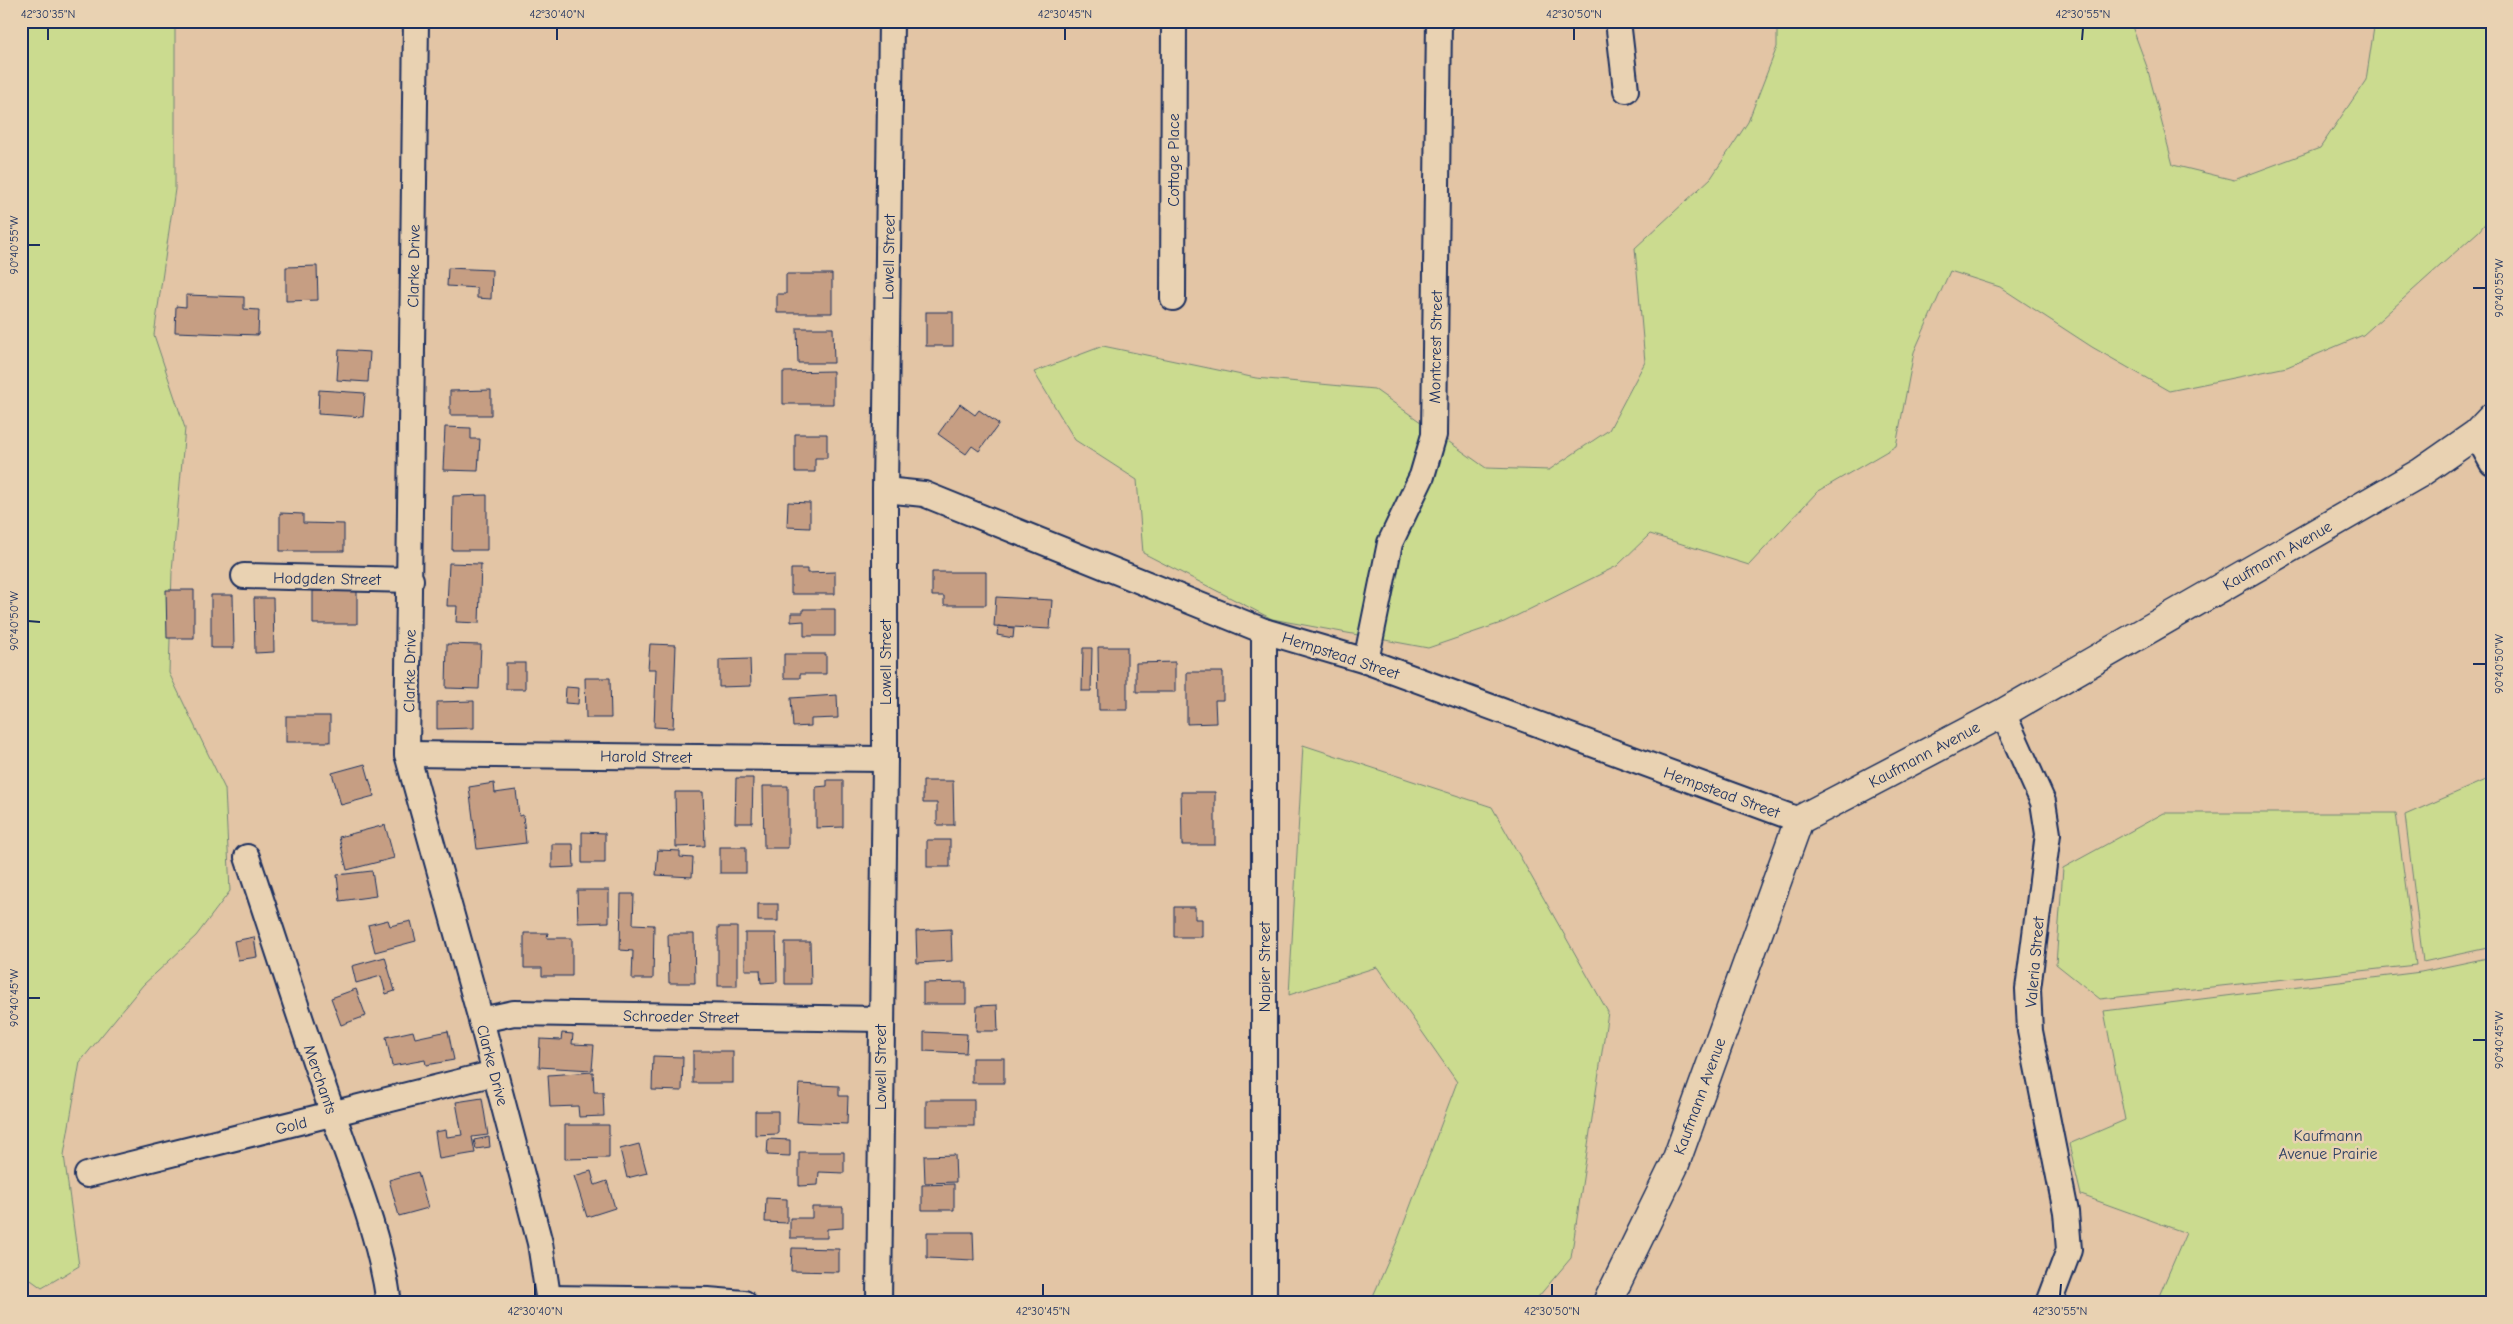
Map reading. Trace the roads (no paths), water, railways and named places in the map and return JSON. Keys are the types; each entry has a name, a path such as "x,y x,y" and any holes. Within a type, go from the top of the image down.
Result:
{"main road":[{"name":"Kaufmann Avenue","path":"1607,1303 1675,1164 1799,820 2002,713 2420,473 2484,426"}],"street":[{"name":"Clarke Drive","path":"416,21 407,754 481,1020 540,1243 549,1300"},
{"name":"Lowell Street","path":"879,1303 885,759 885,490 891,21"},
{"name":"Cottage Place","path":"1173,298 1174,21"},
{"name":"Montcrest Street","path":"1366,661 1390,543 1422,476 1434,435 1439,21"},
{"path":"1618,21 1626,90"},
{"path":"2484,426 2492,463"},
{"name":"Hempstead Street","path":"885,490 924,494 1264,631 1366,661 1799,820"},
{"name":"Hodgden Street","path":"244,576 410,580"},
{"name":"Napier Street","path":"1264,631 1264,1303"},
{"name":"Valeria Street","path":"2002,713 2043,802 2048,834 2028,988 2030,1031 2066,1212 2069,1250 2050,1303"},
{"name":"Harold Street","path":"407,754 885,759"},
{"name":"Merchants","path":"247,858 333,1115 356,1174 384,1271 389,1303"},
{"name":"Schroeder Street","path":"481,1020 514,1013 881,1019"},
{"name":"Gold","path":"87,1175 495,1073"},
{"path":"549,1300 708,1300 744,1303"}],"park label":[{"name":"Kaufmann Avenue Prairie","path":"2328,1144"}]}
